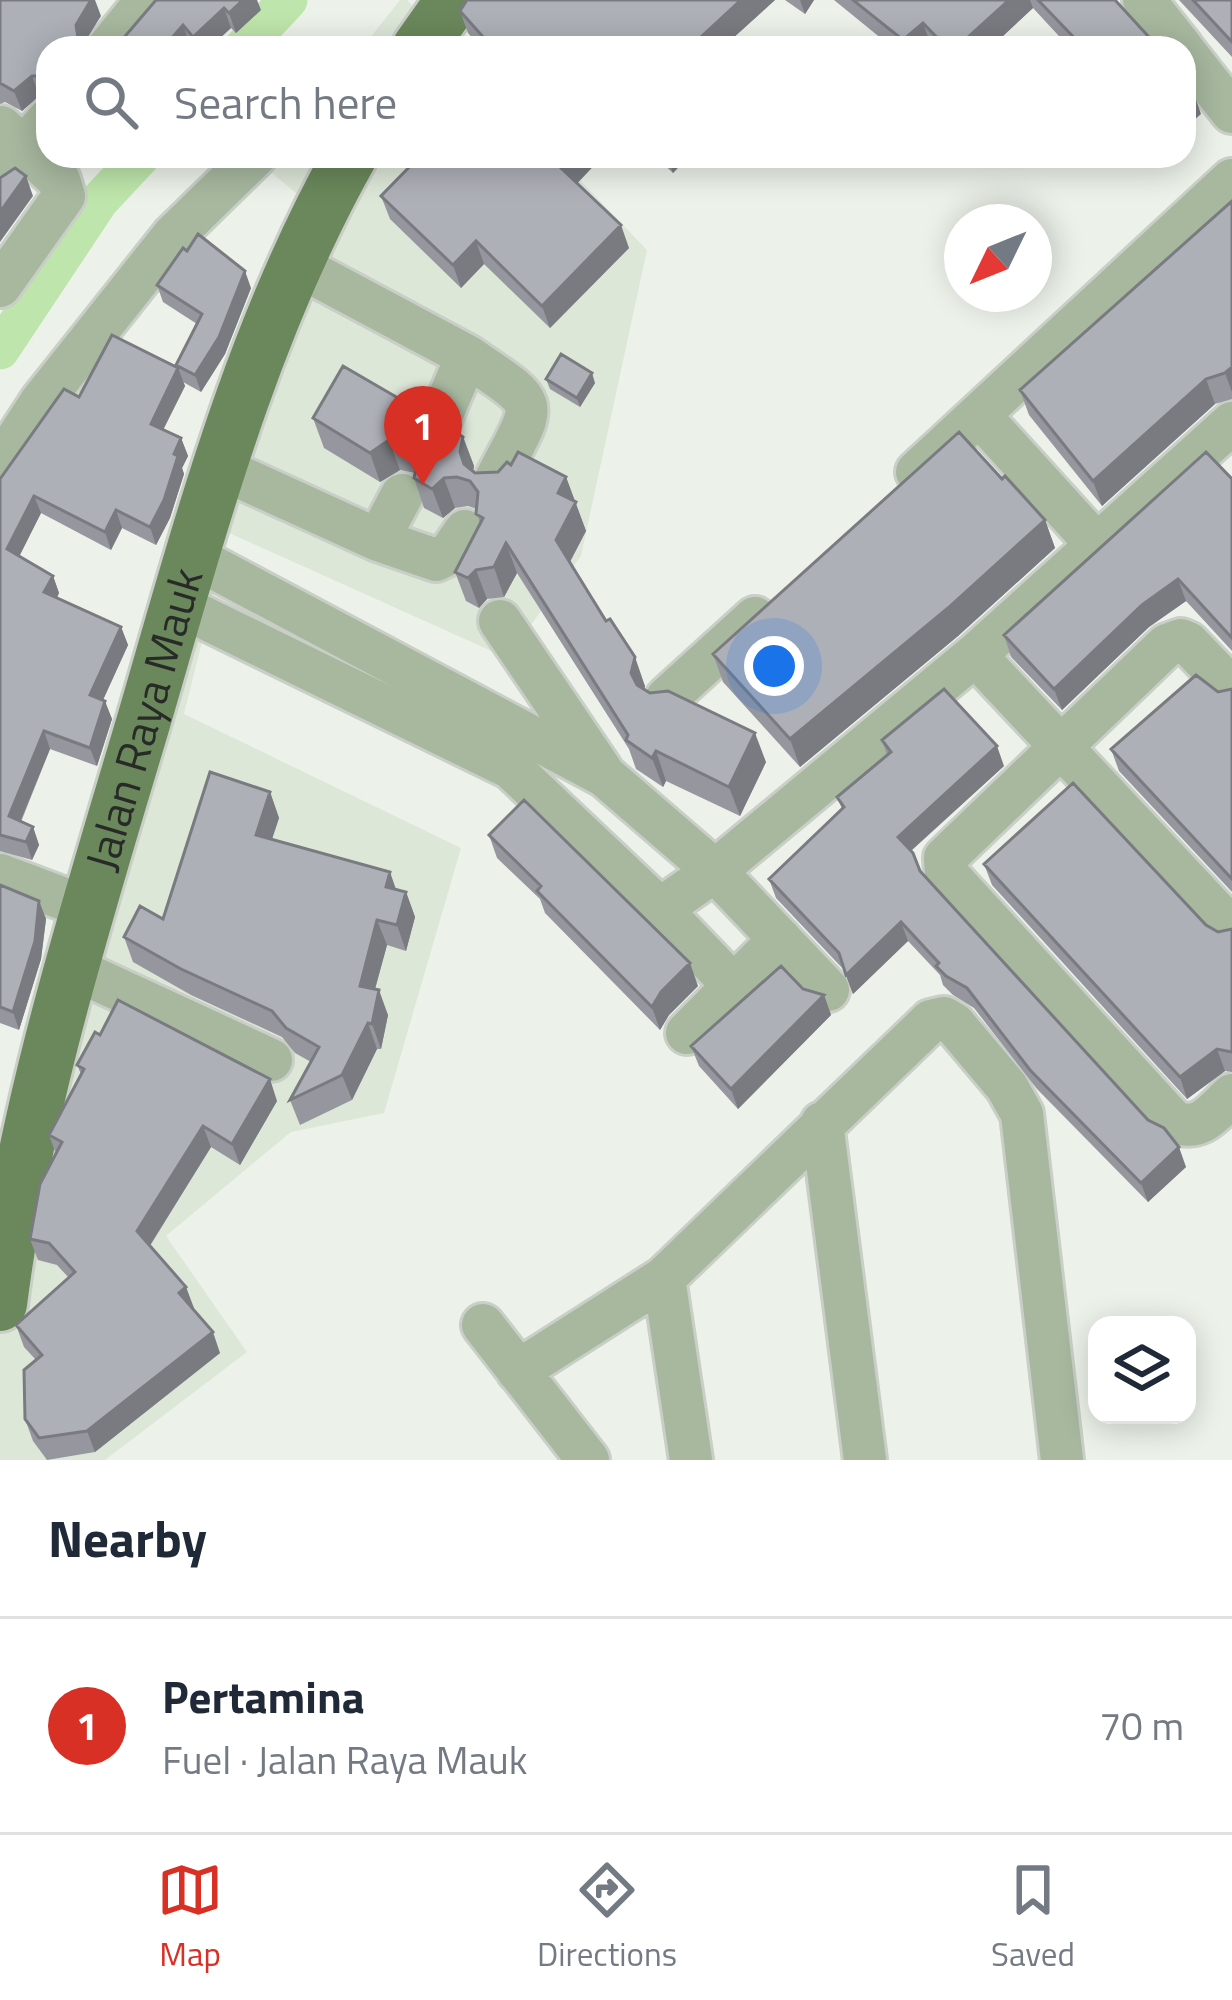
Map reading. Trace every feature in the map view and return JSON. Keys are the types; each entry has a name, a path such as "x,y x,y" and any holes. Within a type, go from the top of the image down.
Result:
{"main road":[{"name":"Jalan Raya Mauk","path":"0,1304 6,1213 88,908 218,467 295,264 344,168"}],"street":[{"path":"118,36 147,0"},
{"path":"1144,0 1172,36"},
{"path":"1196,66 1232,112"},
{"path":"0,286 64,196 59,180 46,168"},
{"path":"0,465 41,402 173,236 243,168"},
{"path":"893,494 1232,180"},
{"path":"295,264 467,356 523,394 527,419 496,478"},
{"path":"430,440 467,356"},
{"path":"980,416 1097,545"},
{"path":"660,908 715,872 975,656 1230,428"},
{"path":"218,467 378,540 436,560 450,553 465,531"},
{"path":"378,540 403,495"},
{"path":"185,580 520,752 605,776"},
{"path":"667,698 788,588"},
{"path":"500,621 605,776 715,872 828,990"},
{"path":"1232,689 1188,643 1174,641 945,858 946,873 1174,1122 1188,1127 1201,1124 1232,1095"},
{"path":"975,656 1232,929"},
{"path":"520,752 734,986"},
{"path":"0,875 88,908"},
{"path":"687,1033 780,939"},
{"path":"72,968 271,1060"},
{"path":"518,1371 664,1278 822,1123 932,1021 944,1018 954,1024 1022,1114 1062,1460"},
{"path":"822,1123 865,1460"},
{"path":"664,1278 691,1460"},
{"path":"483,1325 588,1460"}],"shaded area":[{"path":"400,0 407,0 442,36 372,36"},
{"path":"568,168 647,250 581,556 507,658 229,533 184,714 461,848 384,1113 291,1132 166,1236 247,1352 105,1460 0,1460 0,1246 303,199 267,169"}],"building":[{"path":"0,0 91,0 76,25 78,36 36,36 36,76 14,91 0,83"},
{"path":"156,0 243,0 229,13 224,8 194,36 183,25 173,36 125,36"},
{"path":"467,0 741,0 702,36 482,36 460,11"},
{"path":"853,0 1009,0 969,36 935,36 923,23 908,36 898,36"},
{"path":"1038,0 1115,0 1148,36 1072,36"},
{"path":"1193,0 1232,0 1232,42"},
{"path":"15,168 26,176 0,212 0,178"},
{"path":"408,168 561,168 621,225 542,306 476,241 453,265 381,196"},
{"path":"1232,201 1232,367 1206,379 1093,481 1020,390"},
{"path":"198,234 245,271 219,337 195,375 176,365 202,314 157,285"},
{"path":"112,335 178,368 151,424 181,438 174,454 178,456 150,527 116,510 105,532 34,496 7,549 53,576 44,592 121,627 90,695 105,701 90,748 44,731 9,816 33,827 26,842 0,835 0,479 64,389 79,397"},
{"path":"561,354 592,373 577,398 546,379"},
{"path":"343,366 398,398 395,415 409,434 424,436 442,424 463,437 464,464 475,473 498,472 507,462 511,465 518,452 566,477 558,493 576,502 556,540 606,621 610,619 635,657 631,673 637,685 650,693 668,691 755,733 729,787 656,751 652,758 626,740 628,735 506,543 494,567 476,570 468,578 455,572 483,518 476,514 478,492 470,481 444,478 432,489 414,478 417,464 404,444 389,440 370,453 313,418"},
{"path":"959,432 1045,520 790,739 713,654"},
{"path":"1206,452 1232,479 1232,638 1178,579 1142,605 1054,689 1004,635"},
{"path":"1196,675 1218,692 1232,689 1232,879 1111,749"},
{"path":"944,689 997,746 898,837 913,853 920,871 1148,1120 1164,1128 1179,1147 1141,1183 1030,1070 967,988 936,966 939,963 901,922 846,975 839,953 769,879 844,807 837,797 891,752 882,740"},
{"path":"210,772 270,792 256,835 390,872 386,887 406,892 397,925 377,920 360,986 379,990 372,1024 368,1023 342,1075 290,1100 319,1047 286,1028 272,1011 124,937 140,906 163,919"},
{"path":"1073,783 1206,925 1218,932 1232,929 1232,1052 1217,1049 1180,1077 984,864"},
{"path":"524,800 690,963 652,1007 537,891 541,886 489,835"},
{"path":"0,885 39,901 35,941 13,1012 0,1007"},
{"path":"781,966 803,989 824,995 731,1089 691,1046"},
{"path":"118,1000 270,1079 232,1144 203,1126 137,1231 186,1287 179,1293 213,1332 87,1431 39,1438 25,1419 24,1370 42,1355 16,1325 75,1272 49,1243 30,1239 40,1184 62,1142 49,1135 84,1069 77,1065"}],"waterway":[{"path":"254,36 288,0"},
{"path":"0,350 99,201 130,168"}],"place":[{"name":"Pertamina","path":"423,485"}]}
